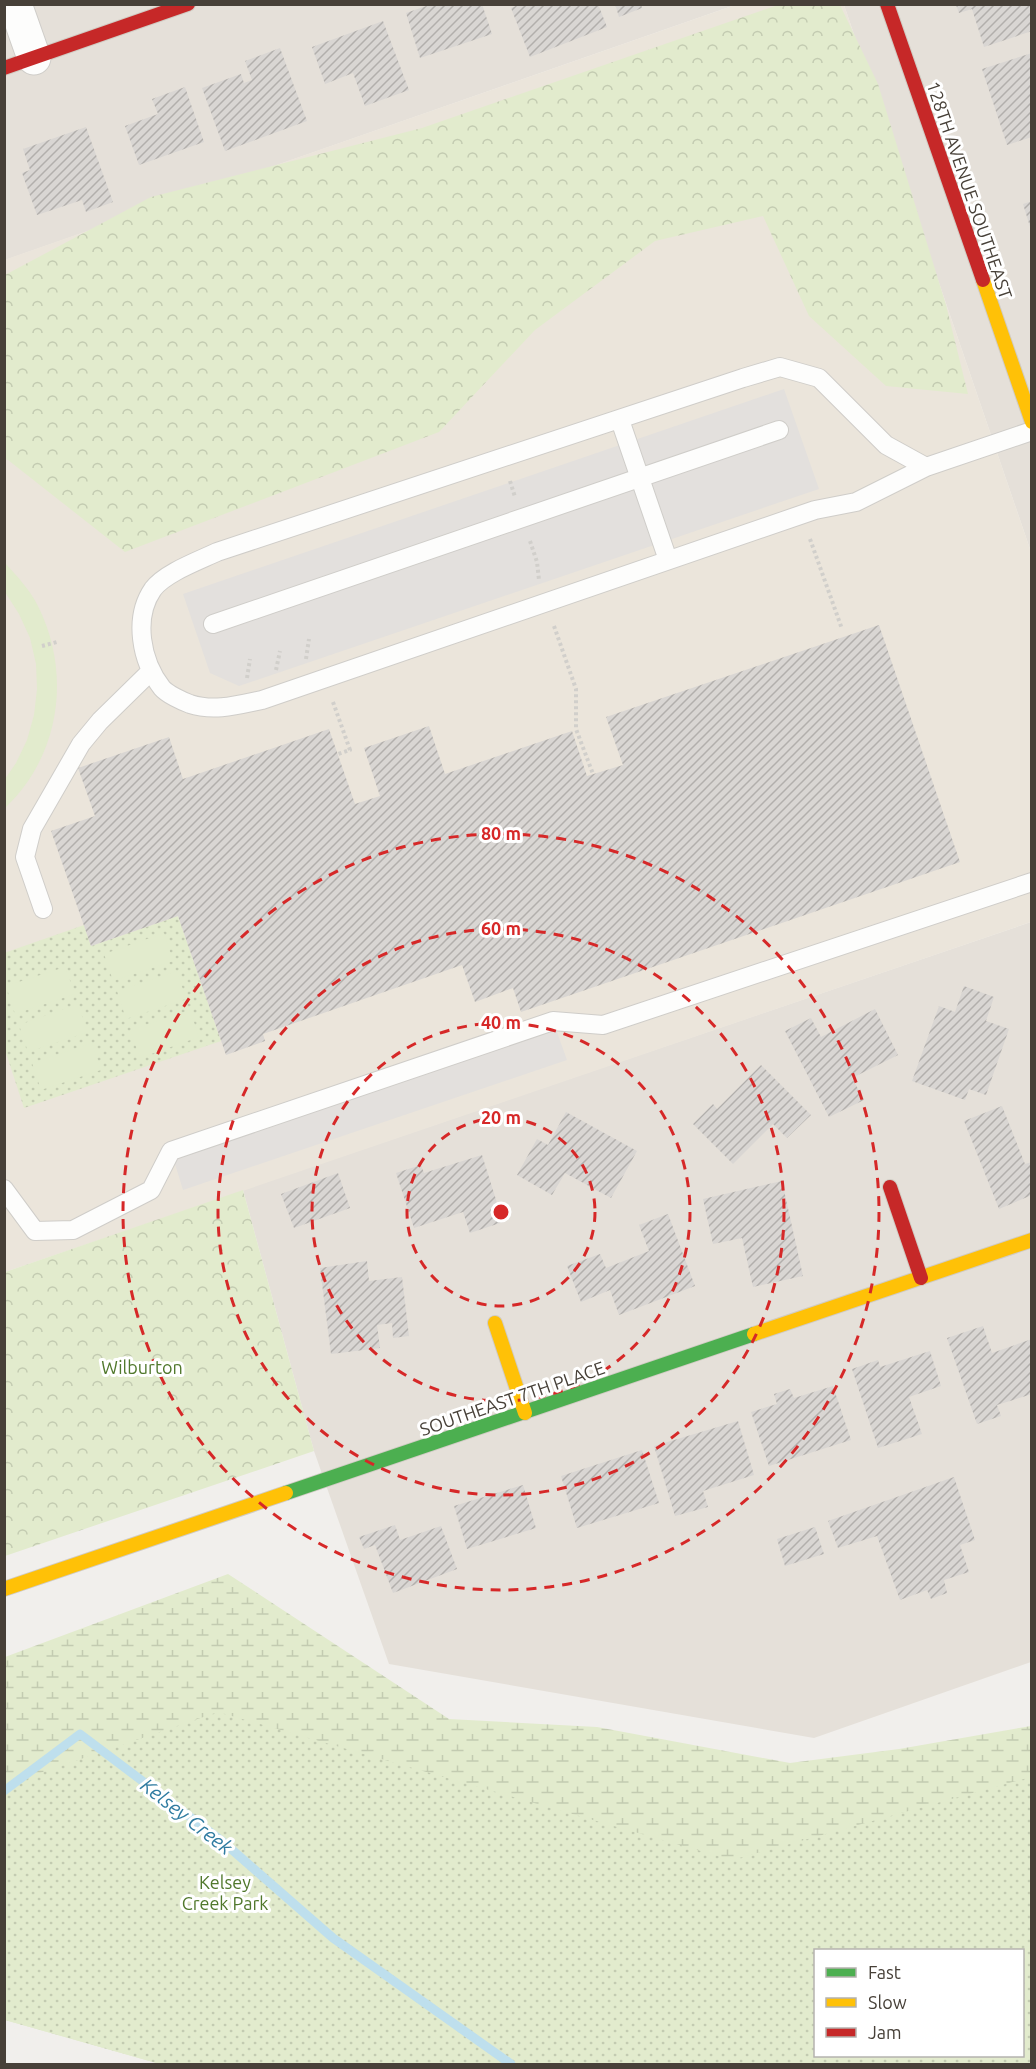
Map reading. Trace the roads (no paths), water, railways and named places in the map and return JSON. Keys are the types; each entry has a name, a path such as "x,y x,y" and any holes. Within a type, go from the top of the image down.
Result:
{"street":[{"path":"15,4 19,63 188,4"},
{"name":"128TH AVENUE SOUTHEAST","path":"887,4 1032,422"},
{"path":"890,1187 921,1278"},
{"name":"SOUTHEAST 7TH PLACE","path":"4,1590 1032,1240"},
{"path":"495,1323 525,1413"}],"lane":[{"path":"926,467 886,445 819,378 780,367 216,552 178,570 154,588 141,617 142,644 151,671 164,690 191,704 221,709 252,702 815,510 856,502 926,467 1032,431"},
{"path":"620,420 668,560"},
{"path":"213,624 779,430"},
{"path":"43,909 26,857 32,829 81,744 100,721 151,671"},
{"path":"4,1189 35,1231 73,1230 151,1190 171,1150 553,1022 603,1025 1032,882"}],"waterway":[{"name":"Kelsey Creek","path":"4,1791 80,1734 222,1841 333,1938 511,2064"}],"park label":[{"name":"Wilburton","path":"142,1367"},
{"name":"Kelsey Creek Park","path":"225,1892"}]}
